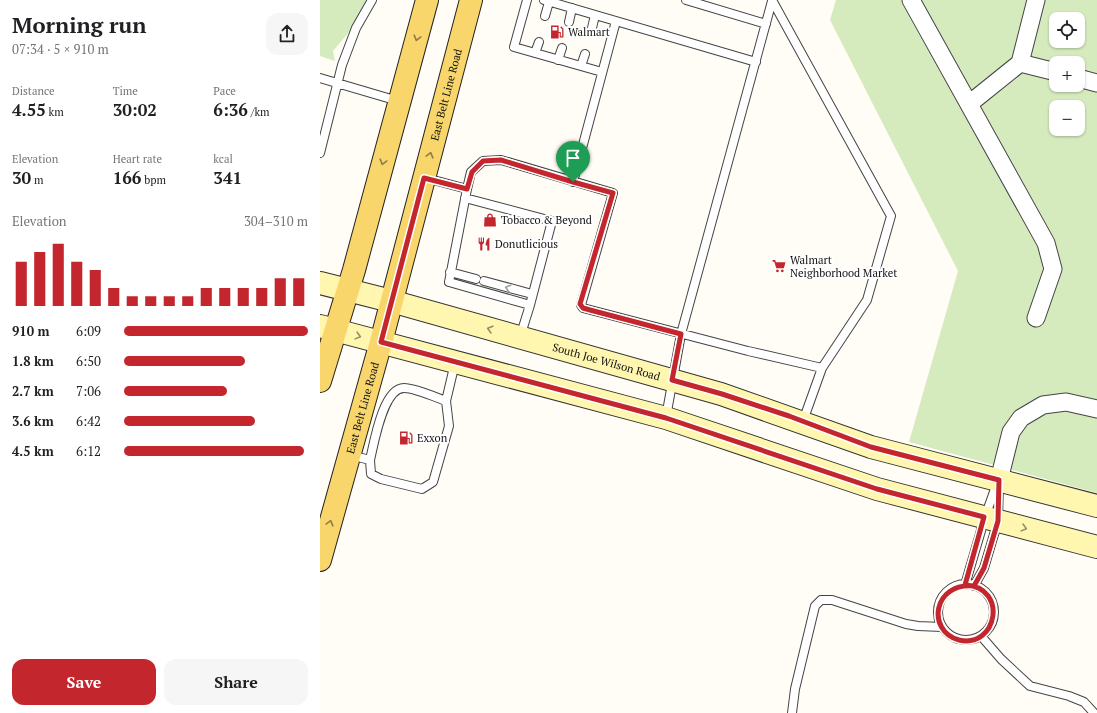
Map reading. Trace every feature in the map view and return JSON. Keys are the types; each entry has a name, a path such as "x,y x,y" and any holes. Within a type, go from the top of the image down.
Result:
{"main road":[{"path":"320,382 327,328 348,290 427,0"},
{"name":"East Belt Line Road","path":"320,560 359,457 372,412 381,342 471,0"},
{"name":"South Joe Wilson Road","path":"320,283 391,301 722,394 803,421 871,447 1097,506"},
{"path":"327,328 666,418 877,489 1097,547"}],"street":[{"path":"911,0 1046,243 1053,269 1036,318"},
{"path":"969,104 1020,63 1036,0"},
{"path":"1020,63 1049,70"},
{"path":"1085,80 1097,83"},
{"path":"999,480 1011,432 1021,418 1043,406 1066,402 1097,409"}],"lane":[{"path":"320,154 323,132 339,83 342,65 356,28 372,0"},
{"path":"527,0 514,47 602,72"},
{"path":"686,0 766,24"},
{"path":"545,16 546,1 756,62"},
{"path":"666,418 681,334 772,1"},
{"path":"772,1 891,216 867,300 822,368 803,421"},
{"path":"569,22 572,8"},
{"path":"592,28 595,15"},
{"path":"573,182 616,21"},
{"path":"535,53 539,42"},
{"path":"558,60 562,48"},
{"path":"581,66 585,54"},
{"path":"320,78 400,101"},
{"path":"530,305 449,282 467,189 472,172 483,161 501,160 613,193 580,304 583,308 681,334 822,368"},
{"path":"424,178 467,189"},
{"path":"465,198 552,221 520,338"},
{"path":"450,272 476,279"},
{"path":"484,281 532,294"},
{"path":"359,457 371,474 381,479 422,489 433,482 449,426 446,401 456,362"},
{"path":"372,412 397,390 405,388 446,401"},
{"path":"974,586 984,568 991,519 999,480"},
{"path":"965,585 991,519 999,480"},
{"path":"965,585 974,586 982,590 989,598 993,607 993,618 989,628 981,636 971,640 960,640 949,635 942,627 938,616 939,606 943,596 951,588 965,585"},
{"path":"792,713 795,689 815,606 821,600 832,600 912,625 942,627"},
{"path":"981,636 1001,659 1030,686 1069,696 1084,702 1094,713"}],"green space":[{"path":"320,0 376,0 333,51 335,61 320,56"},
{"path":"836,0 1097,0 1097,493 909,442 958,271 830,20"}],"place":[{"name":"Walmart","path":"557,32"},
{"name":"Tobacco & Beyond","path":"490,220"},
{"name":"Donutlicious","path":"484,244"},
{"name":"Walmart Neighborhood Market","path":"779,266"},
{"name":"Exxon","path":"406,438"}],"route":[{"path":"573,182 501,160 483,161 472,172 467,189 424,178 381,342 666,418 877,489 984,517 965,585 974,586 982,590 989,598 993,607 993,618 989,628 981,636 971,640 960,640 949,635 942,627 938,616 939,606 943,596 951,588 961,585 974,586 984,568 998,521 999,480 871,447 789,416 722,394 672,380 681,334 583,308 580,304 613,193 573,182"}]}
